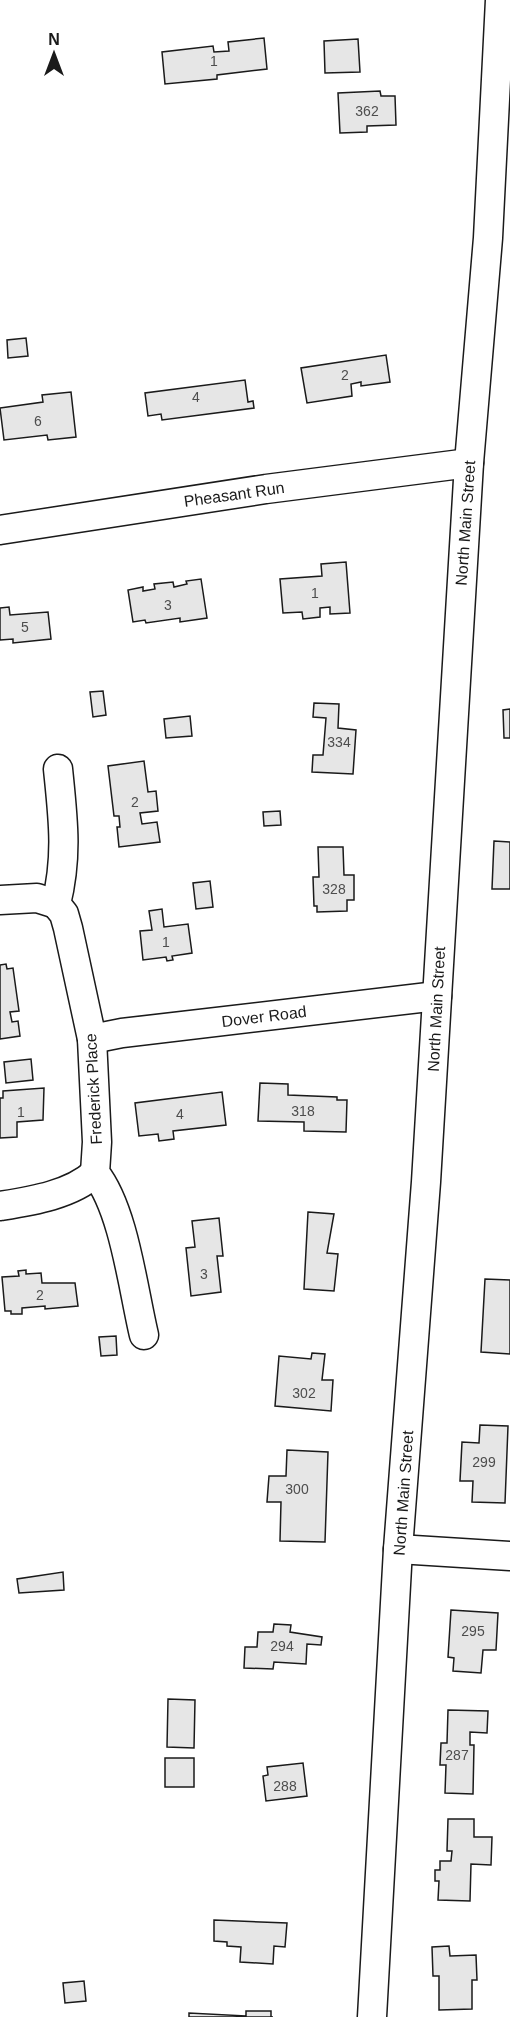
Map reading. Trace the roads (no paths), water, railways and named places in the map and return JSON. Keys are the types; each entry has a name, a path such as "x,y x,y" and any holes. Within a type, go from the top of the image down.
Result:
{"street":[{"name":"North Main Street","path":"372,2017 398,1549 426,1182 469,463 488,238 500,0"},
{"name":"Pheasant Run","path":"0,530 266,489 469,463"},
{"path":"0,900 37,898 56,904 64,874 66,842 58,769"},
{"name":"Frederick Place","path":"56,904 64,914 92,1039 97,1142 95,1173"},
{"name":"Dover Road","path":"92,1039 162,1028 437,996"},
{"path":"0,1206 64,1190 86,1181 95,1173 105,1185 115,1208 144,1335"},
{"path":"398,1549 510,1556"}]}
